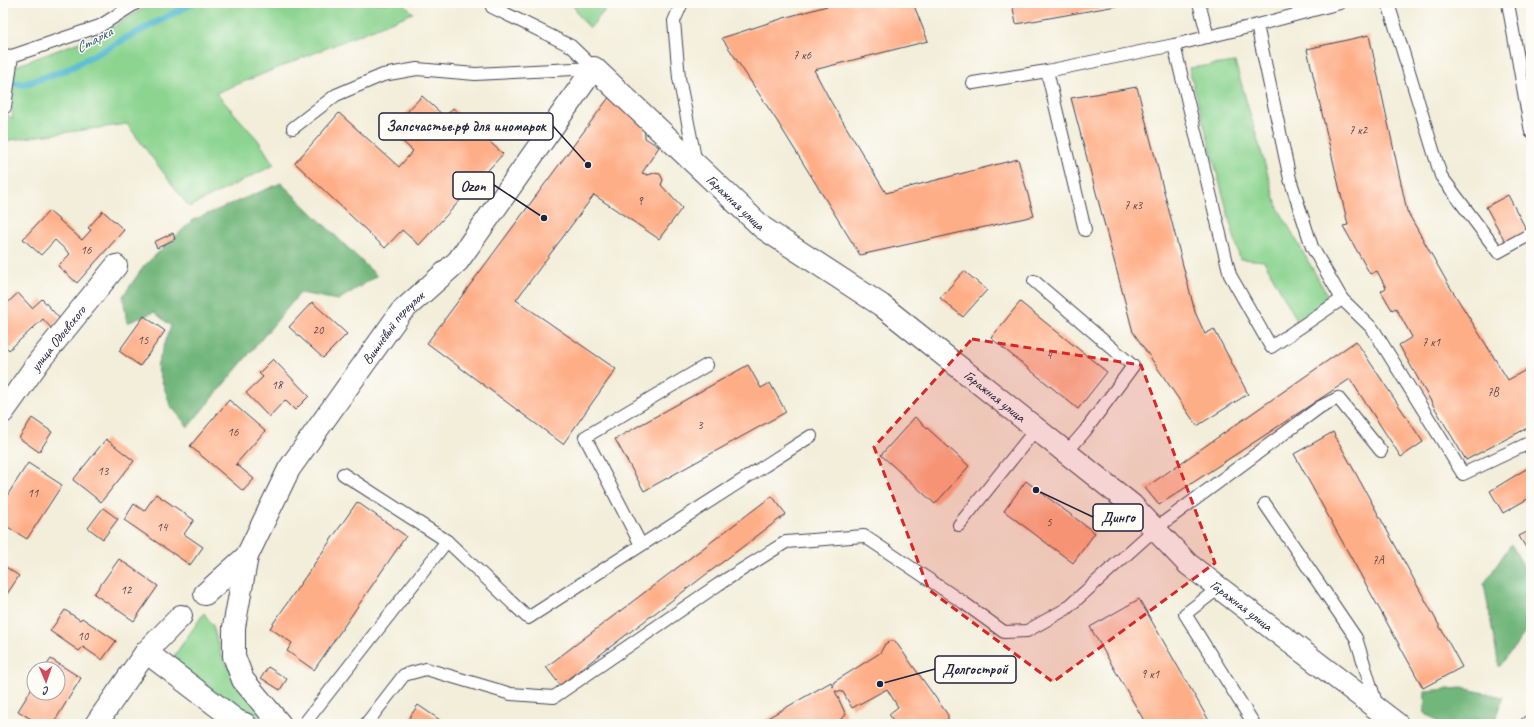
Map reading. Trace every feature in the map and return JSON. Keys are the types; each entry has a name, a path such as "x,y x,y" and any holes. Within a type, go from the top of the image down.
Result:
{"street":[{"name":"Гаражная улица","path":"594,68 763,228 881,306 1132,505 1188,564 1397,724"},
{"name":"Вишнёвый переулок","path":"205,594 247,556 289,469 401,312 458,261 594,68"},
{"name":"улица Одоевского","path":"3,412 40,360 116,266"},
{"path":"247,556 234,627 234,656 243,680 280,724"},
{"path":"96,724 146,652 181,616"},
{"path":"146,652 237,721 245,724"}],"lane":[{"path":"3,107 5,107 10,75 7,55 100,26 136,3"},
{"path":"682,3 674,21 679,71 697,166"},
{"path":"1199,3 1208,37"},
{"path":"973,83 1047,71 1174,45 1340,3"},
{"path":"1388,3 1441,176 1498,252 1531,234"},
{"path":"1508,3 1531,132"},
{"path":"492,7 571,46 594,68"},
{"path":"1257,24 1290,179 1312,247 1342,299 1373,328 1463,474 1531,442"},
{"path":"1174,45 1230,275 1271,347 1342,299"},
{"path":"293,128 336,95 383,75 418,69 476,74 594,68"},
{"path":"1047,71 1085,230"},
{"path":"1034,281 1133,366 1085,431 1066,453"},
{"path":"641,545 585,436 707,365"},
{"path":"366,724 404,675 426,669 511,694 554,697 719,584 786,542 864,536 964,603 1004,632 1026,631 1066,609 1155,529 1320,407 1338,398 1381,451"},
{"path":"959,525 1036,429"},
{"path":"344,474 447,541 528,618 811,436"},
{"path":"1265,504 1356,638 1378,709"},
{"path":"304,724 447,541"},
{"path":"1219,588 1185,614 1254,724"},
{"path":"1526,724 1531,720"}],"highlighted area":[{"path":"972,339 1141,365 1215,563 1053,682 929,590 874,447"}],"green space":[{"path":"152,3 403,3 413,13 216,93 258,140 274,165 189,207 127,124 3,141 3,111 13,119 5,70 103,33"},
{"path":"572,3 611,3 590,28 579,16"},
{"path":"1235,62 1277,206 1329,298 1297,320 1264,261 1240,259 1189,68"},
{"path":"281,183 377,276 338,300 300,293 188,427 170,405 157,366 171,326 154,312 127,323 123,296 144,266 193,220"},
{"path":"1511,544 1531,579 1531,625 1499,667 1484,584"},
{"path":"204,613 213,626 221,654 239,684 275,724 246,724 163,672"},
{"path":"1462,688 1503,697 1493,724 1440,724 1424,712 1425,691"}],"building":[{"path":"838,3 913,3 928,41 814,70 831,102 886,193 1018,159 1034,216 860,255 777,121 722,38 787,17"},
{"path":"1012,3 1127,3 1127,4 1016,24"},
{"path":"1369,35 1407,211 1447,282 1508,380 1531,367 1531,426 1466,460 1399,345 1412,337 1396,308 1392,310 1381,291 1386,288 1377,271 1370,274 1343,226 1348,225 1307,49"},
{"path":"1137,87 1195,312 1205,334 1214,329 1248,394 1197,426 1133,332 1071,98"},
{"path":"422,96 445,117 453,108 503,154 419,245 402,230 385,248 295,163 339,113 399,167 413,151 390,130"},
{"path":"610,96 644,120 645,138 659,147 642,173 648,175 654,173 660,174 663,180 661,185 682,208 659,239 594,195 516,300 616,369 563,444 427,343"},
{"path":"1508,195 1527,231 1506,243 1486,207"},
{"path":"49,211 82,240 91,230 88,228 103,211 124,230 77,283 58,266 70,254 55,240 41,255 23,239"},
{"path":"173,233 175,239 157,248 154,242"},
{"path":"964,271 987,290 963,317 940,298"},
{"path":"18,293 32,308 42,299 60,319 51,328 43,319 9,350 3,344 3,307"},
{"path":"312,302 347,334 323,358 289,327"},
{"path":"1020,302 1107,372 1078,409 991,338"},
{"path":"144,316 165,331 140,366 119,351"},
{"path":"1356,341 1423,442 1401,457 1350,379 1159,505 1145,488"},
{"path":"273,359 309,396 295,410 285,400 269,417 246,393 263,377 259,373"},
{"path":"748,365 761,388 770,383 786,412 644,491 615,439"},
{"path":"229,400 265,431 236,464 254,479 243,491 190,446"},
{"path":"915,417 969,466 935,504 881,455"},
{"path":"32,418 52,432 39,452 19,438"},
{"path":"1333,432 1462,667 1423,688 1294,454"},
{"path":"106,439 134,461 101,502 73,480"},
{"path":"28,463 62,485 27,539 3,524 3,502"},
{"path":"1531,466 1531,497 1503,513 1490,491"},
{"path":"1026,481 1095,533 1073,563 1004,511"},
{"path":"156,494 194,520 184,534 203,547 190,565 124,520 134,504 144,511"},
{"path":"772,496 786,514 560,685 546,667"},
{"path":"357,502 406,536 314,670 287,651 292,643 270,628"},
{"path":"103,508 118,519 103,539 88,528"},
{"path":"1531,530 1531,556 1519,536"},
{"path":"119,559 158,586 134,621 94,594"},
{"path":"3,565 19,576 3,600"},
{"path":"1139,599 1211,724 1146,724 1090,627"},
{"path":"65,610 80,620 82,618 116,641 102,660 83,647 79,651 50,631"},
{"path":"890,641 895,641 948,715 948,724 895,724 889,714 898,707 887,689 852,708 843,692 835,691 846,715 837,722 837,724 757,724 831,682 833,687 834,682 880,653 885,644"},
{"path":"268,667 287,679 280,690 261,678"},
{"path":"66,668 81,678 53,724 39,724 18,711 26,698 26,701 66,701"},
{"path":"418,705 446,724 405,724"}],"waterway":[{"name":"Старка","path":"6,83 25,84 66,70 193,3"}],"place":[{"name":"Запсчастье.рф для иномарок","path":"588,165"},
{"name":"Ozon","path":"544,218"},
{"name":"Динго","path":"1036,490"},
{"name":"Долгострой","path":"880,684"}]}
